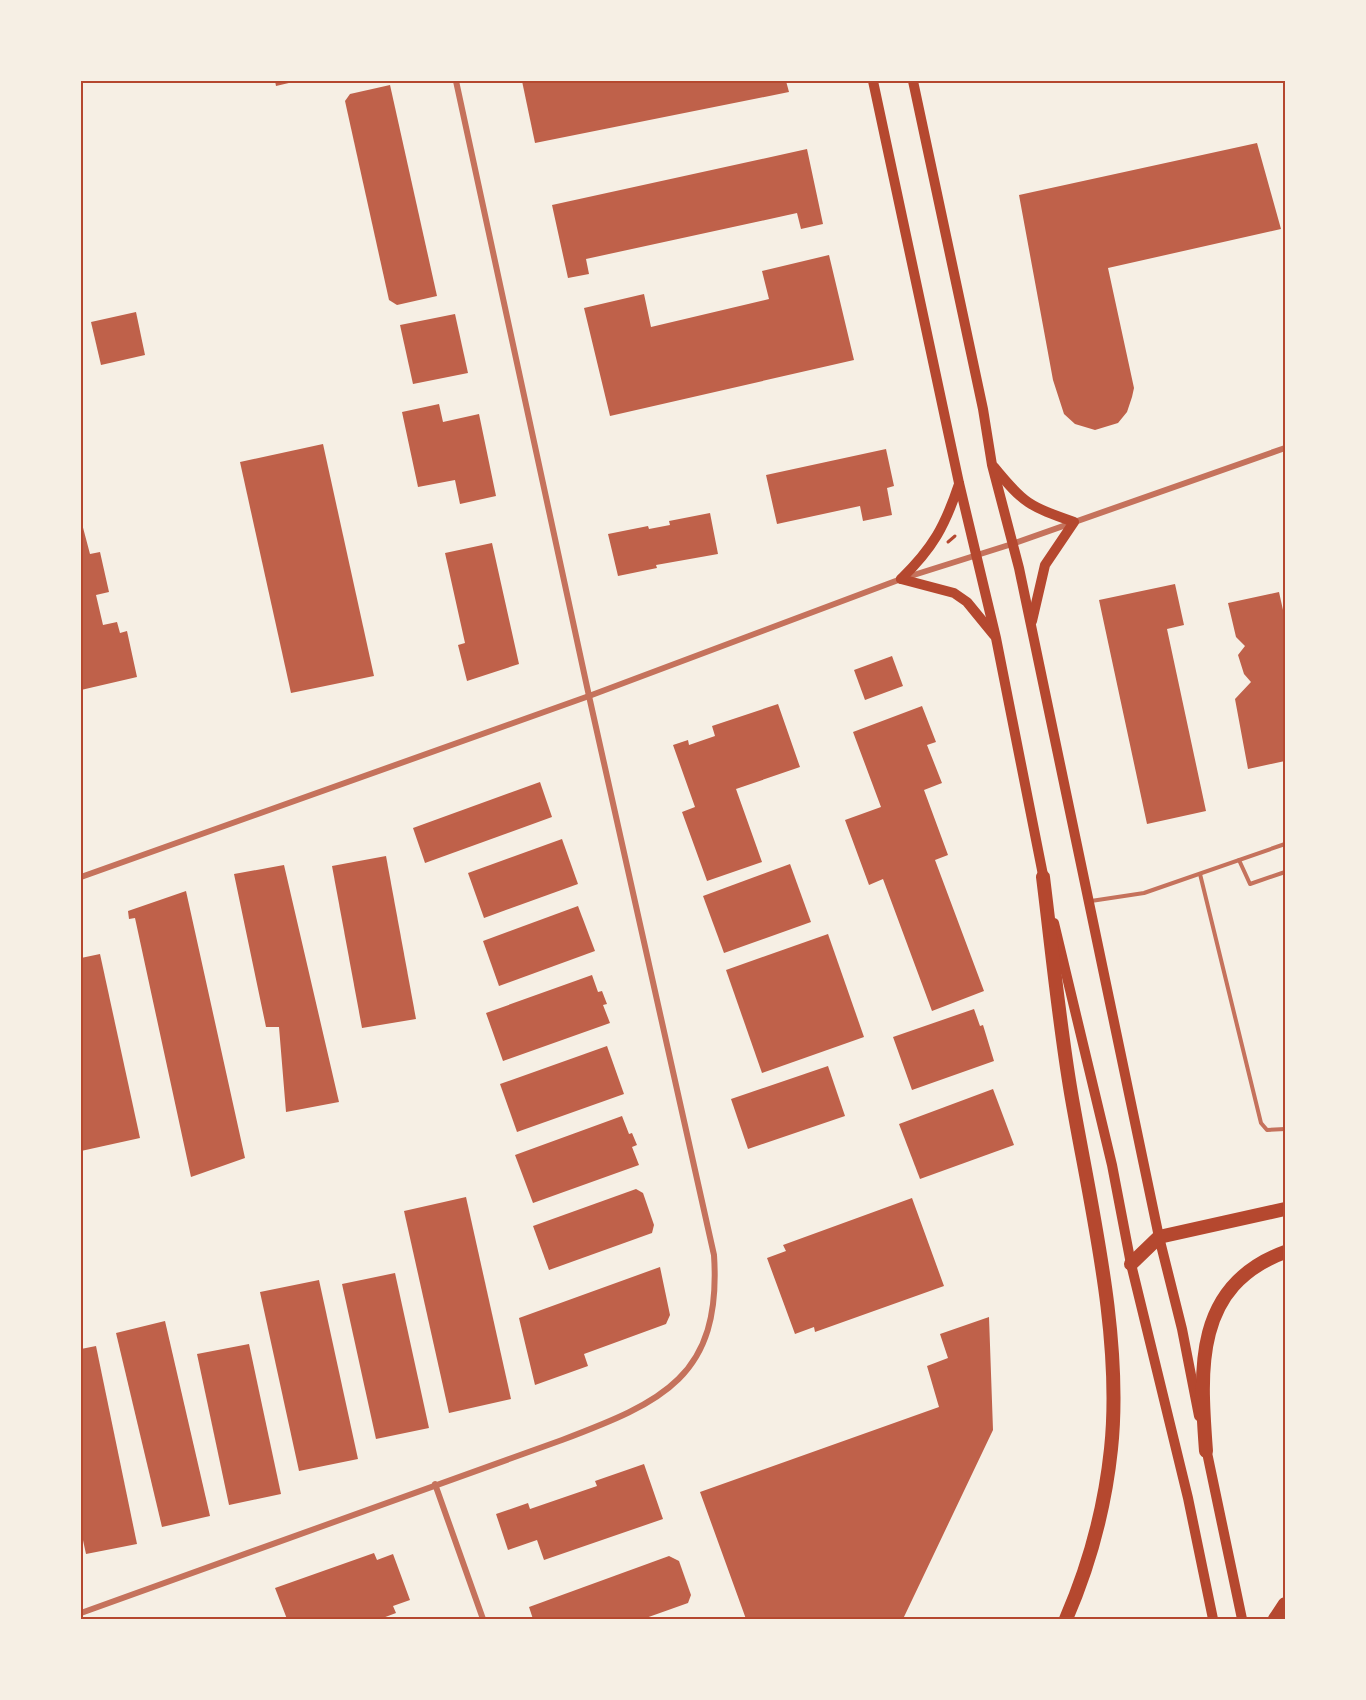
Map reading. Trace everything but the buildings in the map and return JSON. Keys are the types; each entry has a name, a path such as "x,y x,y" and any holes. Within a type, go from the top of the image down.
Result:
{"highway":[{"path":"1043,877 1068,1080 1105,1294 1112,1371 1112,1447 1104,1497 1092,1544 1066,1619"},
{"path":"1131,1264 1159,1237 1285,1209"},
{"path":"1206,1451 1201,1380 1204,1349 1214,1316 1234,1286 1248,1273 1285,1252"},
{"path":"1275,1619 1285,1604"}],"main road":[{"path":"873,81 959,483 996,638 1043,877 1112,1165 1131,1264 1188,1498 1213,1619"},
{"path":"913,81 983,409 992,465 1031,628 1242,1619"},
{"path":"992,465 1020,499 1034,508 1074,522 1045,565 1031,628"},
{"path":"901,579 925,556 938,537 948,519 959,483"},
{"path":"901,579 954,593 967,602 996,638"}],"street":[{"path":"81,1613 639,1409 661,1395 693,1363 708,1332 717,1289 714,1255 589,696 456,81"},
{"path":"81,877 589,696 901,579 1012,544 1285,448"},
{"path":"435,1484 483,1619"}],"lane":[{"path":"1090,901 1144,893 1285,844"},
{"path":"1239,860 1250,885 1285,872"},
{"path":"1200,874 1261,1123 1267,1130 1285,1129"}],"path":[{"path":"949,542 949,547"}]}
